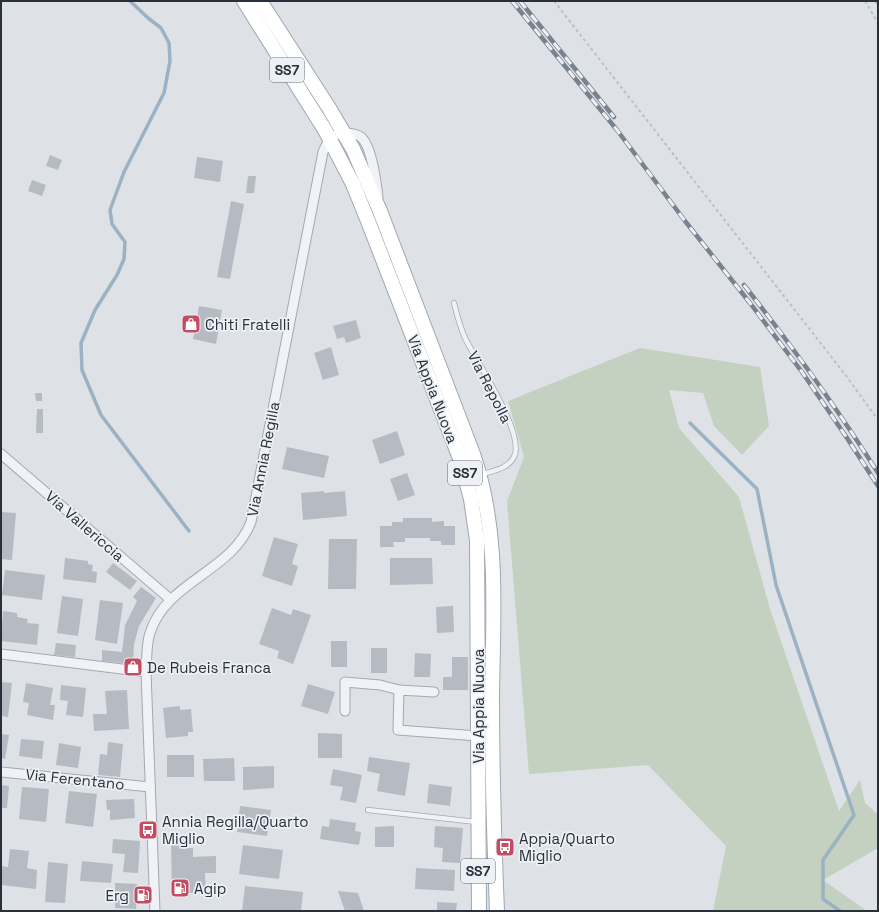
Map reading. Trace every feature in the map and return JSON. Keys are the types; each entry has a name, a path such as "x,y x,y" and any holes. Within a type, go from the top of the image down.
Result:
{"main road":[{"name":"Via Appia Nuova","path":"244,1 330,139 353,184 461,461 466,479 477,540 479,911"},
{"name":"Via Appia Nuova","path":"260,1 353,149 380,211 474,454 480,475 489,519 493,559 493,761 496,911"}],"street":[{"path":"330,139 335,135 344,133"},
{"name":"Via Annia Regilla","path":"155,911 146,672 150,632 158,614 170,599 226,556 245,533 251,522 323,152 330,139"},
{"name":"Via Vallericcia","path":"1,454 170,599"},
{"path":"1,654 146,672"},
{"path":"345,711 345,682 380,685 399,690 434,692"},
{"path":"399,690 398,730 478,736"},
{"name":"Via Ferentano","path":"1,772 150,787"}],"lane":[{"name":"Via Repolla","path":"454,303 465,337 505,410 517,449 515,457 510,464 480,475"},
{"path":"368,810 478,822"}],"path":[{"path":"554,1 837,364 878,420"},
{"path":"865,1 878,23"}],"green space":[{"path":"640,348 760,367 769,426 742,455 714,426 703,393 669,390 679,428 739,497 770,609 839,811 860,780 865,803 876,813 878,813 878,848 823,880 867,911 713,911 726,846 648,765 529,774 507,501 524,457 508,401"}],"building":[{"path":"50,155 62,160 58,170 46,166"},
{"path":"197,157 223,161 220,182 194,178"},
{"path":"248,176 256,176 254,193 246,193"},
{"path":"32,180 46,185 42,196 28,191"},
{"path":"231,201 244,204 230,279 217,277"},
{"path":"199,306 222,310 216,344 193,339"},
{"path":"356,320 361,338 346,343 344,337 337,339 333,326"},
{"path":"331,347 339,375 323,380 314,353"},
{"path":"35,393 42,393 42,401 36,401"},
{"path":"37,409 43,409 43,433 36,433"},
{"path":"397,431 405,455 380,464 372,440"},
{"path":"287,447 329,456 324,478 282,469"},
{"path":"407,473 415,495 398,501 390,479"},
{"path":"324,491 324,493 345,491 347,516 303,520 301,493"},
{"path":"1,512 16,513 12,560 1,559"},
{"path":"403,518 432,518 432,522 444,521 444,526 455,526 455,545 441,545 441,541 430,541 430,538 405,538 405,542 393,542 394,547 380,547 380,526 392,526 392,522 403,522"},
{"path":"274,537 298,544 292,564 298,566 292,586 262,576"},
{"path":"329,539 357,539 356,589 328,589"},
{"path":"65,558 88,561 88,564 93,565 92,571 97,572 96,583 63,579"},
{"path":"390,558 432,558 433,584 390,585"},
{"path":"113,563 137,581 130,590 106,572"},
{"path":"5,570 45,575 42,600 2,595"},
{"path":"141,587 156,598 139,626 134,644 133,664 102,661 102,650 122,652 125,625 137,601 133,597"},
{"path":"62,596 83,599 78,636 57,633"},
{"path":"100,600 123,603 117,644 95,640"},
{"path":"453,606 454,632 437,633 436,607"},
{"path":"272,608 291,615 293,609 311,615 293,664 277,658 279,651 259,644"},
{"path":"3,611 17,613 17,617 28,619 27,623 39,624 37,645 1,641"},
{"path":"331,641 347,641 347,667 331,667"},
{"path":"56,643 76,645 75,657 54,655"},
{"path":"371,648 387,648 387,673 371,673"},
{"path":"415,653 431,654 430,677 414,677"},
{"path":"452,657 468,657 468,690 443,690 443,677 452,677"},
{"path":"1,682 12,683 8,717 1,716"},
{"path":"26,683 53,688 50,705 55,705 53,720 27,715 29,703 23,702"},
{"path":"308,684 335,692 328,714 301,706"},
{"path":"61,685 86,688 83,717 66,715 68,701 60,700"},
{"path":"127,690 129,729 94,731 93,714 107,714 105,691"},
{"path":"180,706 180,710 191,709 193,732 188,732 188,736 166,738 163,708"},
{"path":"318,733 342,734 342,758 318,758"},
{"path":"1,734 9,735 5,759 1,758"},
{"path":"21,739 44,741 42,759 19,756"},
{"path":"108,742 123,744 120,777 98,775 100,754 107,755"},
{"path":"59,743 81,747 78,768 56,765"},
{"path":"167,755 194,755 194,777 167,777"},
{"path":"369,757 410,763 405,796 377,791 380,774 367,771"},
{"path":"234,758 235,781 204,781 203,759"},
{"path":"274,766 274,788 243,790 243,767"},
{"path":"333,769 362,775 356,803 340,800 343,787 330,785"},
{"path":"429,784 452,787 450,806 427,803"},
{"path":"1,785 9,786 7,808 1,808"},
{"path":"22,787 49,789 46,822 19,819"},
{"path":"69,791 97,794 93,827 65,823"},
{"path":"134,799 135,818 110,820 110,810 107,810 106,800"},
{"path":"240,806 271,810 267,836 237,832"},
{"path":"330,819 356,823 355,831 361,832 359,845 320,839 322,826 329,827"},
{"path":"394,826 394,847 375,847 375,827"},
{"path":"435,826 463,828 460,863 442,862 443,848 434,847"},
{"path":"113,839 140,841 138,873 123,872 125,854 112,853"},
{"path":"171,845 181,845 181,848 193,848 193,857 216,856 216,873 205,873 206,893 172,893"},
{"path":"243,845 283,850 279,879 239,874"},
{"path":"10,849 29,851 27,868 37,870 36,889 1,885 1,866 8,867"},
{"path":"82,861 113,864 111,883 80,881"},
{"path":"48,862 68,864 65,903 45,902"},
{"path":"416,868 455,870 454,891 415,889"},
{"path":"115,883 137,884 136,909 115,908"},
{"path":"245,886 303,892 301,911 242,911"},
{"path":"338,891 358,893 364,911 345,911"},
{"path":"437,902 457,903 456,911 437,911"}],"waterway":[{"path":"130,1 161,28 169,43 170,61 164,93 124,172 110,210 112,224 125,242 124,259 117,275 95,310 81,343 82,370 101,415 189,531"},
{"path":"690,423 757,489 776,585 854,815 823,860 823,899 840,911"}],"railway":[{"path":"512,1 617,130 685,221 750,303 802,372 878,486"},
{"path":"520,1 614,117"},
{"path":"744,285 814,378 878,473"}],"place":[{"name":"Chiti Fratelli","path":"191,324"},
{"name":"De Rubeis Franca","path":"133,667"},
{"name":"Annia Regilla/Quarto Miglio","path":"148,830"},
{"name":"Appia/Quarto Miglio","path":"505,847"},
{"name":"Agip","path":"180,888"},
{"name":"Erg","path":"143,895"}]}
